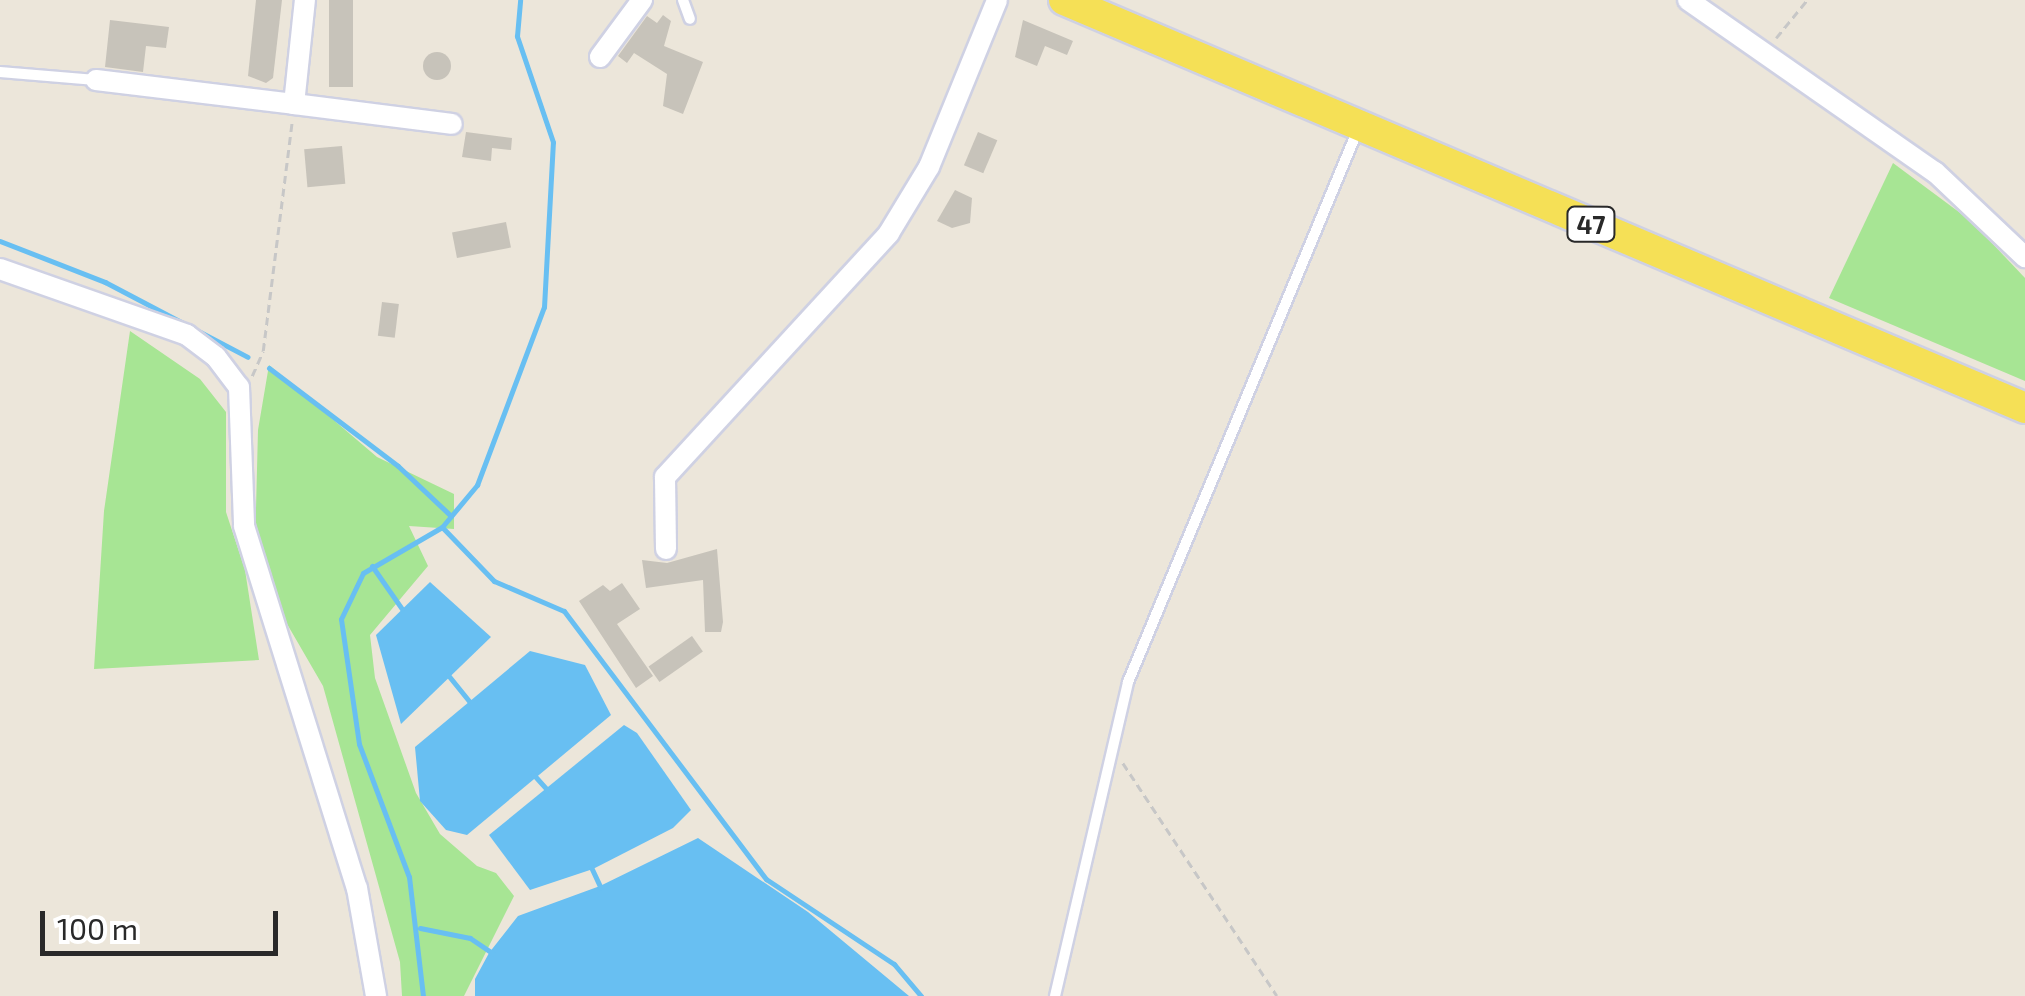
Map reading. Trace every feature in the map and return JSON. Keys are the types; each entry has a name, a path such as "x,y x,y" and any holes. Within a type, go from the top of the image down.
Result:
{"main road":[{"name":"47","path":"1064,0 2025,408"}],"street":[{"path":"294,104 305,0"},
{"path":"600,57 642,0"},
{"path":"666,549 665,477 889,233 928,168 997,0"},
{"path":"1688,0 1935,172 2025,257"},
{"path":"96,80 452,124"},
{"path":"0,268 188,336 216,357 240,387 244,526 357,888 376,996"}],"lane":[{"path":"683,0 690,19"},
{"path":"0,72 96,80"},
{"path":"1055,996 1128,682 1359,126"}],"path":[{"path":"1764,54 1806,0"},
{"path":"240,387 263,350 294,104"},
{"path":"1111,745 1277,996"}],"green space":[{"path":"1893,163 1971,221 2025,278 2025,381 1829,298"},
{"path":"130,331 200,379 226,412 226,512 245,570 259,660 94,669 104,511"},
{"path":"269,365 377,457 454,494 454,529 409,526 428,566 370,635 375,678 416,793 440,834 477,866 496,873 514,896 464,996 402,996 400,962 323,686 272,598 255,548 258,430"}],"water":[{"path":"430,582 491,637 401,724 376,635"},
{"path":"530,651 585,665 611,715 467,835 446,830 420,801 415,747"},
{"path":"624,725 637,733 691,810 673,828 593,869 530,890 489,835"},
{"path":"698,838 808,912 909,996 475,996 475,979 489,953 518,916 600,886"}],"building":[{"path":"256,0 282,0 273,78 266,83 248,76"},
{"path":"329,0 353,0 353,87 329,87"},
{"path":"663,15 671,21 664,46 703,62 683,114 663,106 667,74 634,53 627,63 618,56 647,16 657,23"},
{"path":"110,20 169,27 166,48 146,46 143,72 105,67"},
{"path":"1023,20 1073,41 1067,55 1045,46 1037,66 1015,57"},
{"path":"437,52 447,56 451,66 447,76 437,80 427,76 423,66 427,56"},
{"path":"466,132 512,138 511,150 492,148 491,161 462,157"},
{"path":"978,132 997,140 983,173 964,165"},
{"path":"342,146 345,184 307,187 304,149"},
{"path":"955,190 972,198 970,223 952,228 937,221"},
{"path":"506,222 511,248 457,258 452,232"},
{"path":"382,302 399,304 395,338 378,336"},
{"path":"717,549 723,622 721,632 705,632 703,580 646,588 642,560 667,563"},
{"path":"622,583 640,609 617,624 653,676 636,688 579,601 603,585 610,591"},
{"path":"692,636 703,652 659,682 649,666"}],"waterway":[{"path":"423,996 409,877 359,744 341,619 363,573 442,527 477,485 544,307 553,142 517,36 520,0"},
{"path":"0,241 105,282 248,357"},
{"path":"269,368 398,466 451,516"},
{"path":"442,527 494,581 564,611 766,879 894,964 921,996"},
{"path":"372,566 402,609"},
{"path":"448,675 470,702"},
{"path":"533,774 549,792"},
{"path":"591,867 601,888"},
{"path":"420,928 470,938 492,953"}]}
